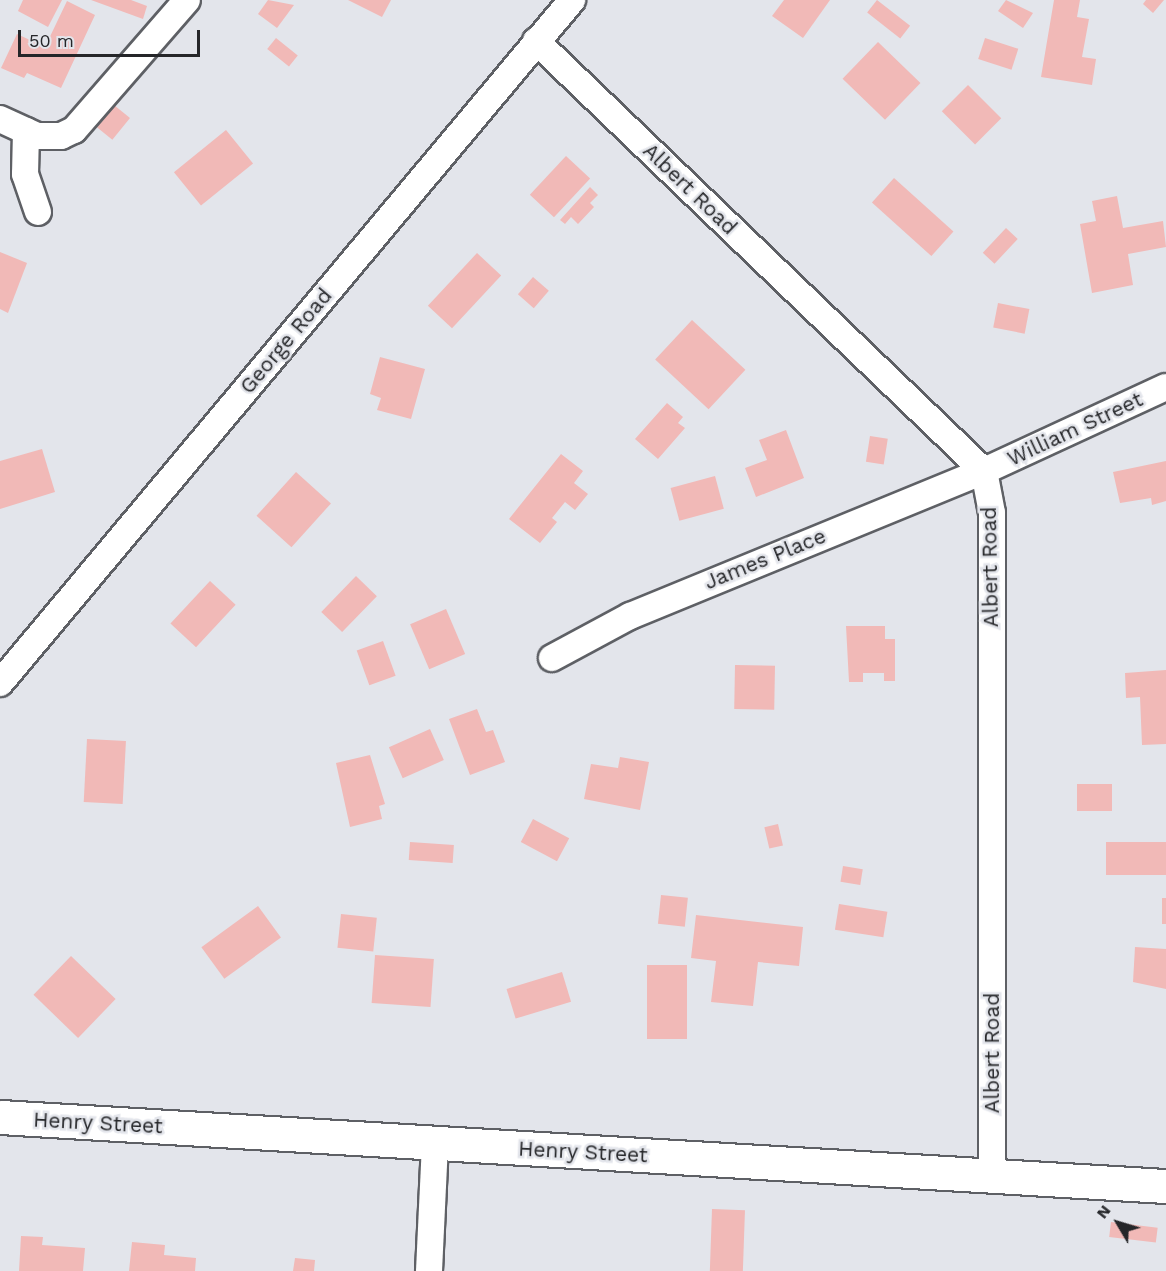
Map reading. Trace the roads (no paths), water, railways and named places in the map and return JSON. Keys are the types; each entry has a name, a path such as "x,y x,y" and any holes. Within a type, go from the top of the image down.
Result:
{"street":[{"path":"0,119 26,131 48,137 74,130 187,0"},
{"name":"George Road","path":"0,683 572,0"},
{"name":"Albert Road","path":"536,41 984,471 992,513 992,1176"},
{"path":"26,131 25,174 38,212"},
{"name":"William Street","path":"984,471 1166,387"},
{"name":"James Place","path":"552,658 630,616 759,560 984,471"},
{"name":"Henry Street","path":"0,1117 1166,1186"},
{"path":"429,1271 435,1143"}]}
